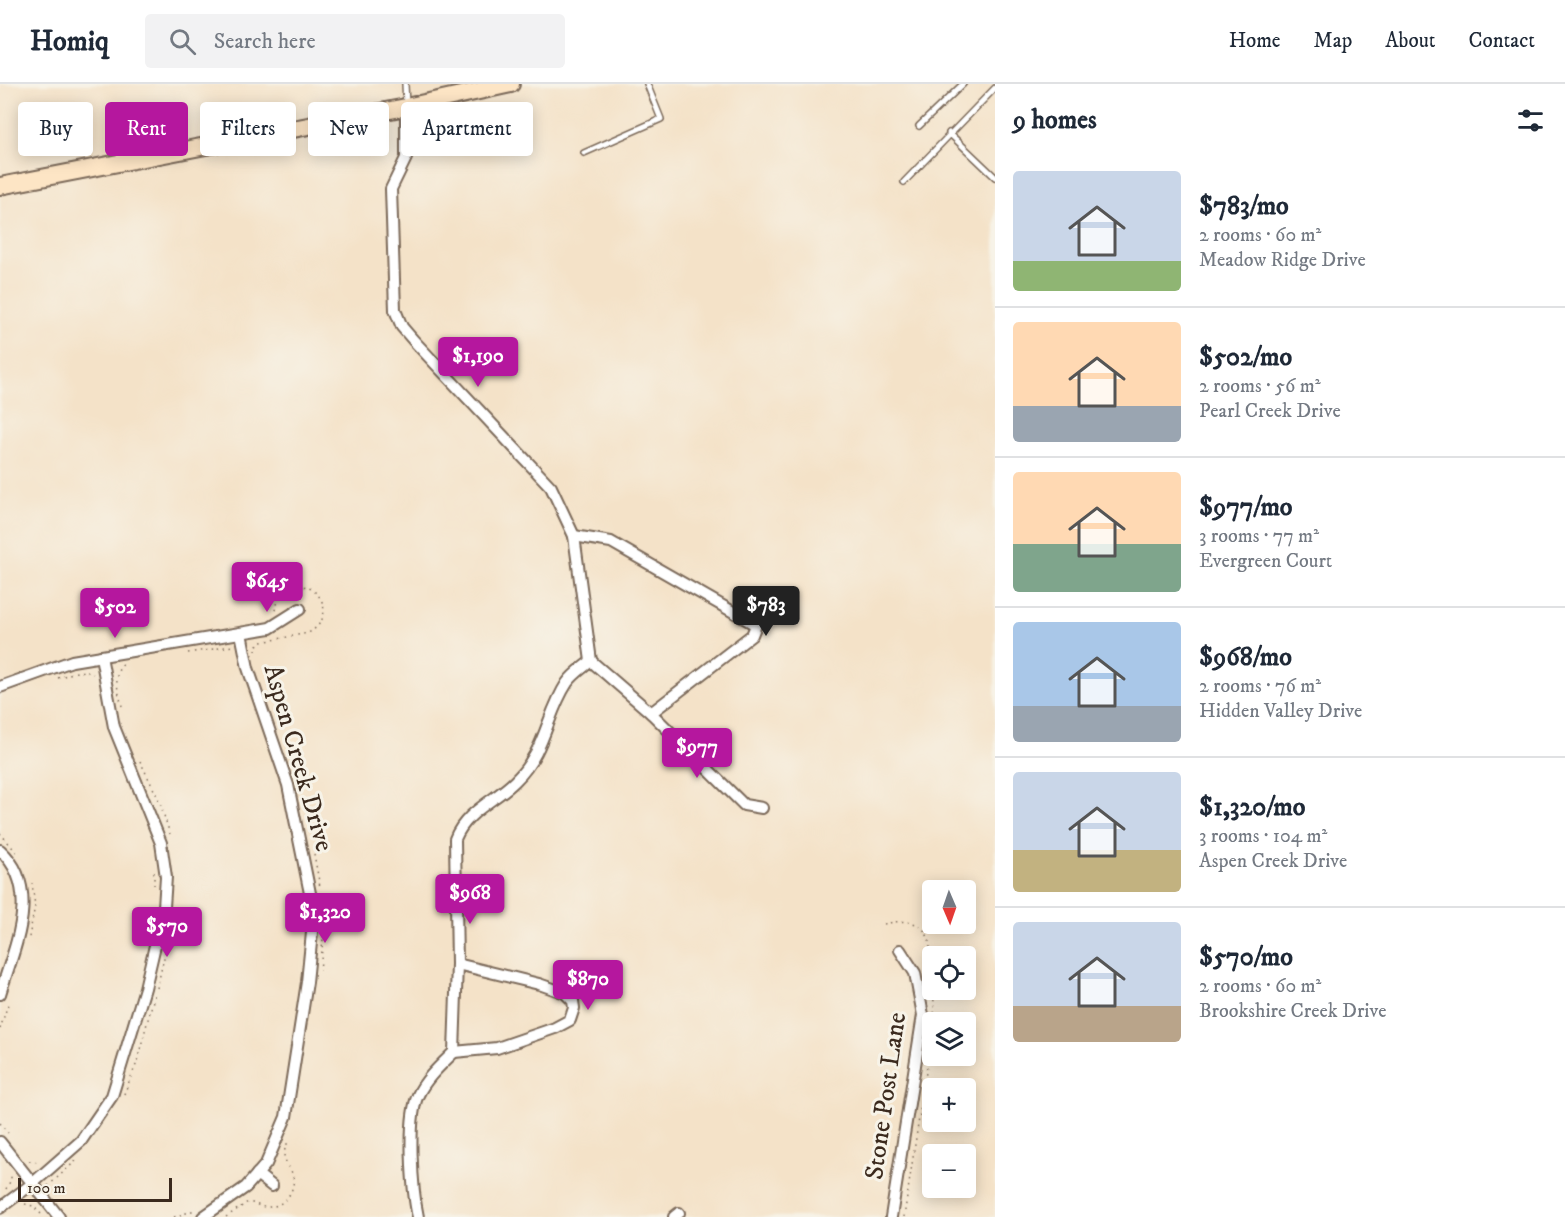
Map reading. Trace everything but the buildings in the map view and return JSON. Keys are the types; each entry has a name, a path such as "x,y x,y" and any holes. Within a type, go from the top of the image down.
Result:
{"main road":[{"path":"429,102 511,84"},
{"path":"0,186 401,108"}],"street":[{"path":"406,156 391,189 395,310 402,327 551,486 574,536 591,661 651,713 744,804 762,808"},
{"path":"574,536 611,542 756,625 752,635 651,713"},
{"path":"0,687 72,661 270,628 300,609"},
{"name":"Aspen Creek Drive","path":"200,1213 246,1187 266,1164 286,1117 307,982 314,913 288,785 248,668 241,633"},
{"path":"0,1208 32,1184 81,1141 112,1096 145,988 164,907 166,877 161,843 114,727 101,656"},
{"path":"454,1052 457,964 455,839 459,829 472,815 515,782 536,757 568,681 591,661"},
{"path":"0,850 17,873 23,897 23,919 0,994"},
{"name":"Stone Post Lane","path":"891,1217 923,1015 915,973 900,950"},
{"path":"418,1217 414,1197 413,1107 427,1080 454,1052 497,1048 555,1028 570,1020 574,1008 573,1001 565,993 539,984 457,964"},
{"path":"0,1142 60,1217"},
{"path":"257,1174 272,1186"}],"lane":[{"path":"405,84 406,102"},
{"path":"584,153 661,119 647,84"},
{"path":"919,126 963,84"},
{"path":"904,182 995,88"},
{"path":"950,133 995,177"}],"path":[{"path":"258,644 314,630 324,615 323,603 312,589 294,587 279,597 270,617"},
{"path":"256,652 258,644"},
{"path":"189,653 232,646 235,656"},
{"path":"123,713 117,674 119,665 124,663"},
{"path":"88,672 91,668"},
{"path":"54,680 75,672 88,672 95,677"},
{"path":"139,759 159,800 170,837"},
{"path":"313,852 320,886"},
{"path":"153,865 154,893"},
{"path":"884,924 908,921 919,925 924,930 930,948 928,968 934,997 934,1012"},
{"path":"123,1097 136,1065 172,922"},
{"path":"319,977 324,924"},
{"path":"904,1217 927,1066"},
{"path":"0,1123 13,1140"},
{"path":"226,1217 248,1202 268,1207 279,1205 288,1197 293,1188 293,1177 284,1154 291,1133"},
{"path":"48,1186 83,1154"},
{"path":"25,1157 34,1163 40,1162"},
{"path":"0,1194 11,1180 10,1172"},
{"path":"9,1184 13,1185"},
{"path":"21,1205 28,1203 44,1217"},
{"path":"174,1217 200,1213"}]}
